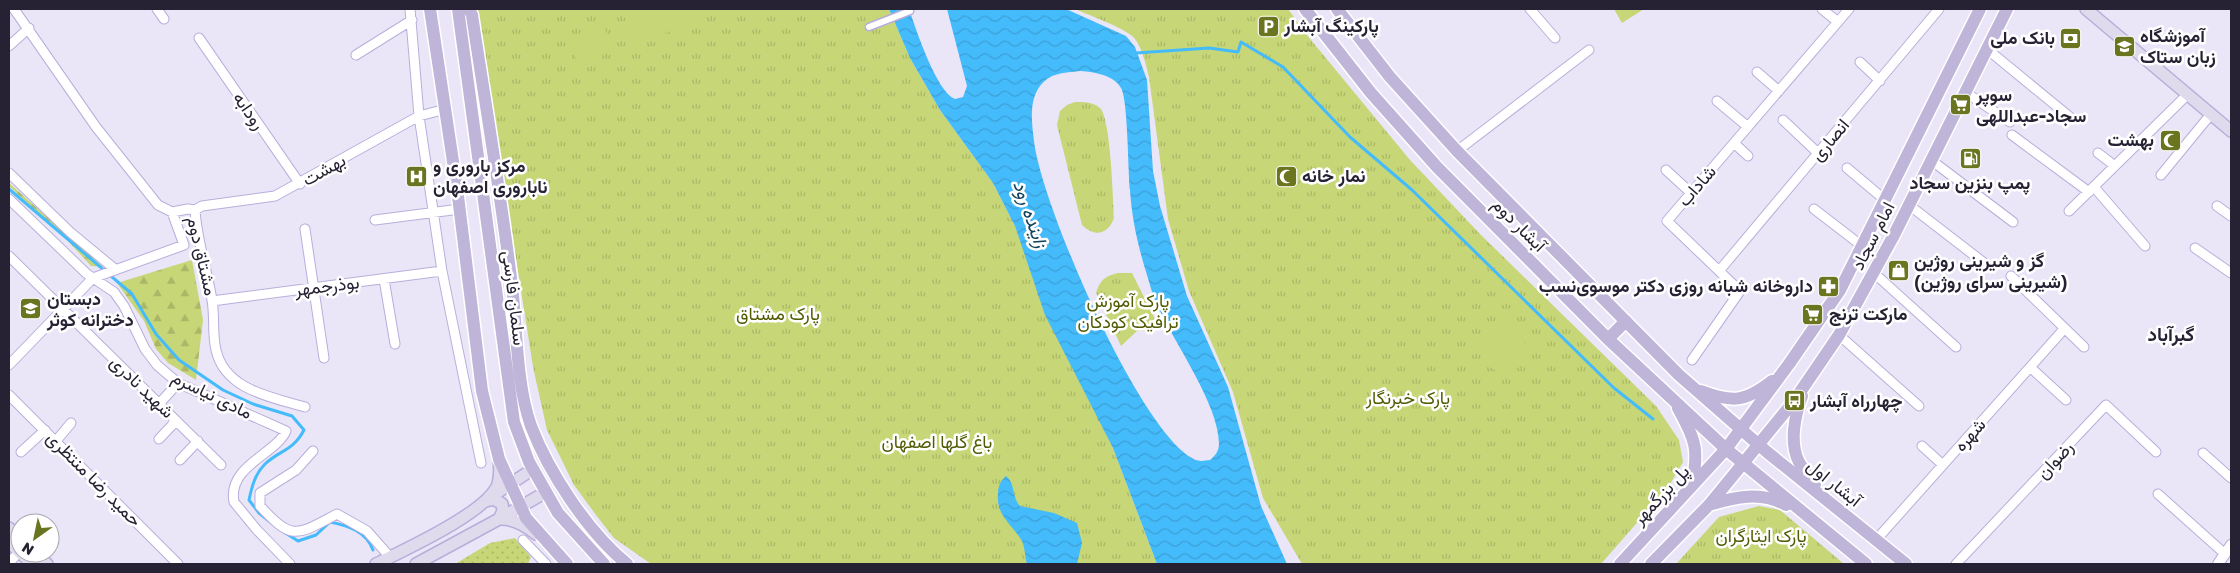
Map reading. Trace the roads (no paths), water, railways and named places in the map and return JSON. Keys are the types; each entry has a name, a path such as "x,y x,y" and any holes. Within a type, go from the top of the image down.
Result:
{"main road":[{"path":"430,9 460,209 482,391 499,459 526,518 566,564"},
{"name":"سلمان فارسی","path":"458,9 514,422 533,469 558,513 604,564"},
{"path":"469,9 472,15 513,296 524,399 531,425 550,468 587,522 611,552 627,564"},
{"name":"آبشار دوم","path":"1305,9 1371,94 1437,168 1608,339 1726,449"},
{"name":"آبشار دوم","path":"1337,9 1390,77 1457,151 1692,387 1741,429"},
{"name":"امام سجاد","path":"1726,449 1840,290 1980,9"},
{"name":"امام سجاد","path":"1743,463 1806,382 1838,335 1874,273 2007,9"},
{"path":"2087,9 2231,131"},
{"path":"1608,339 1626,321"},
{"path":"1692,387 1722,399 1743,399 1758,392 1784,370"},
{"path":"1806,382 1796,413 1794,440 1798,461 1828,500"},
{"path":"1674,399 1695,441 1696,463 1692,488"},
{"name":"آبشار اول","path":"1741,429 1902,563"},
{"path":"1726,449 1866,564"},
{"name":"پل بزرگمهر","path":"1620,564 1726,449"},
{"path":"484,502 498,484 499,459"},
{"path":"1651,564 1709,505 1743,463"},
{"path":"376,564 466,515 533,469"},
{"path":"422,563 546,492"},
{"path":"1709,505 1755,495 1776,499 1807,516"},
{"path":"484,502 494,499 502,504 503,510 500,519"},
{"path":"500,519 508,518 517,522 546,541"}],"street":[{"name":"مشتاق دوم","path":"15,9 121,161 158,206 172,212 188,209 195,210 198,241 212,302 216,349 220,364 229,376 259,393 305,407"},
{"path":"157,9 164,19"},
{"path":"410,9 419,116 442,270 481,463"},
{"path":"1530,9 1555,38"},
{"path":"1822,9 1838,22"},
{"name":"شاداب","path":"1692,360 1740,291 1666,222 1849,9"},
{"name":"انصاری","path":"1719,271 1939,9"},
{"path":"869,27 910,11"},
{"path":"356,55 412,20"},
{"path":"9,46 29,28"},
{"name":"رودابه","path":"199,38 300,184"},
{"path":"1987,49 2070,118"},
{"path":"1457,151 1589,50"},
{"path":"1860,62 1880,81"},
{"path":"1756,72 1779,91"},
{"path":"1965,92 2010,122"},
{"path":"2069,211 2188,94"},
{"path":"1717,101 1748,127"},
{"name":"بهشت","path":"195,210 202,206 275,196 300,184 419,116 446,110"},
{"path":"2161,175 2211,114"},
{"path":"1783,120 1818,154"},
{"path":"2012,135 2091,189 2145,246"},
{"path":"1734,143 1748,156"},
{"path":"2098,153 2115,166"},
{"path":"1931,160 2013,222"},
{"path":"1847,168 1884,200"},
{"path":"1666,170 1691,193"},
{"path":"9,173 70,232 116,270"},
{"name":"مادی نیاسرم","path":"9,199 93,278 114,292 124,306 145,349 157,365 178,383 286,431 278,443 254,459 240,477 233,497 234,502 257,530 290,564"},
{"path":"1909,205 1988,266"},
{"path":"2217,206 2231,216"},
{"path":"375,220 460,209"},
{"path":"1814,209 1862,246"},
{"path":"9,364 93,278 184,245 172,212"},
{"path":"305,229 324,358"},
{"path":"2195,248 2231,273"},
{"name":"شهید نادری","path":"9,256 158,405 198,441 221,465"},
{"name":"بوذرجمهر","path":"212,302 442,270"},
{"path":"1874,273 1956,347"},
{"path":"2011,276 2084,347"},
{"path":"384,279 395,344"},
{"name":"شهره","path":"1876,540 2064,329"},
{"path":"1838,335 1919,406"},
{"path":"2030,367 2066,400"},
{"path":"158,405 178,383"},
{"name":"حمید رضا منتظری","path":"9,395 178,564"},
{"name":"رضوان","path":"1956,564 2106,405 2156,452"},
{"path":"159,439 176,421"},
{"path":"56,441 71,423"},
{"path":"21,452 45,430"},
{"path":"180,460 198,441"},
{"path":"1922,446 1943,465"},
{"path":"313,450 296,470 260,493 260,506 273,520 287,530 303,532 337,514 367,531 390,557"},
{"path":"2202,453 2231,478"},
{"path":"2158,494 2225,554"},
{"path":"523,540 546,564"},
{"path":"2218,564 2231,545"}],"water":[{"name":"زاینده رود","path":"889,9 909,9 934,72 948,94 955,99 963,97 967,86 947,9 1066,9 1126,36 1135,47 1147,80 1153,171 1160,206 1187,296 1228,387 1261,506 1287,564 1157,564 1113,448 1045,315 1015,226 993,183 940,110 910,58","holes":["1081,71 1098,73 1109,77 1121,88 1125,106 1131,201 1138,243 1156,303 1212,411 1219,444 1214,457 1210,460 1198,461 1192,458 1170,438 1146,405 1120,361 1095,312 1054,213 1034,141 1033,101 1038,89 1047,79 1057,74"]},
{"path":"1006,476 1011,482 1017,503 1020,506 1054,513 1077,523 1082,543 1077,564 1027,564 1022,541 999,508 998,489"}],"waterway":[{"path":"1136,53 1209,48 1238,52 1241,42 1283,67 1350,137 1412,190 1614,388 1653,419"},
{"path":"9,189 132,294 156,334 179,360 223,390 253,404 292,416 304,430 291,446 265,464 254,480 249,500 259,513 269,521"},
{"path":"284,532 298,541 316,535 330,522 356,530 366,538 373,550"}],"place":[{"name":"پارکینگ آبشار","path":"1268,26"},
{"name":"بانک ملی","path":"2071,38"},
{"name":"آموزشگاه زبان ستاک","path":"2124,46"},
{"name":"سوپر سجاد-عبداللهی","path":"1960,105"},
{"name":"بهشت","path":"2170,140"},
{"name":"پمپ بنزین سجاد","path":"1970,158"},
{"name":"مرکز باروری و ناباروری اصفهان","path":"417,176"},
{"name":"نمار خانه","path":"1286,176"},
{"name":"گز و شیرینی روژین (شیرینی سرای روژین)","path":"1898,271"},
{"name":"داروخانه شبانه روزی دکتر موسوی‌نسب","path":"1829,286"},
{"name":"دبستان دخترانه کوثر","path":"31,309"},
{"name":"مارکت ترنج","path":"1813,314"},
{"name":"چهارراه آبشار","path":"1794,401"}],"district":[{"name":"گبرآباد","path":"2171,334"}],"park label":[{"name":"پارک آموزش ترافیک کودکان","path":"1128,311"},
{"name":"پارک مشتاق","path":"778,314"},
{"name":"پارک خبرنگار","path":"1408,398"},
{"name":"باغ گلها اصفهان","path":"937,442"},
{"name":"پارک ایثارگران","path":"1761,536"}]}
